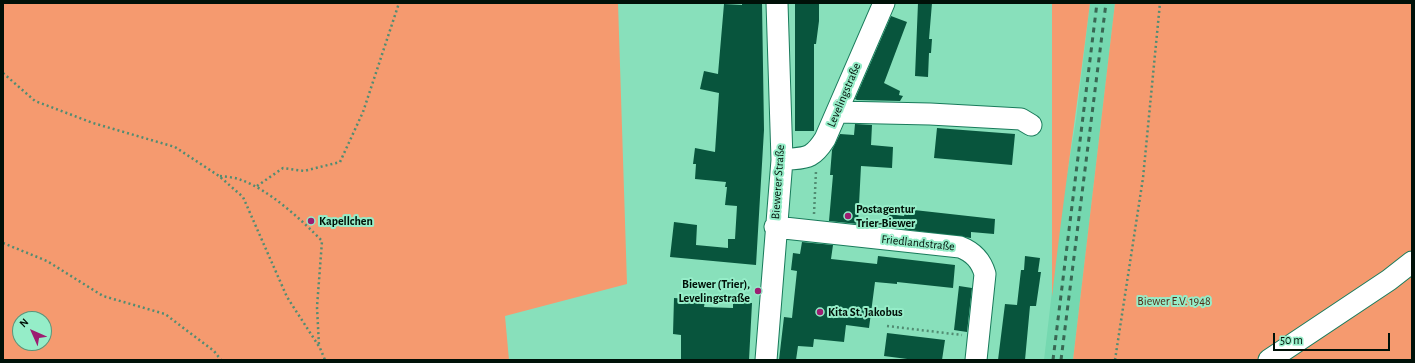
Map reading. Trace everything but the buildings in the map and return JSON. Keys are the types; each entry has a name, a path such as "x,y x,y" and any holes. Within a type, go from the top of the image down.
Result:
{"street":[{"name":"Biewerer Straße","path":"766,360 775,227 782,160 778,3"},
{"name":"Levelingstraße","path":"816,152 825,139 884,3"},
{"path":"837,112 930,114 1021,119 1031,125"},
{"path":"782,160 805,158 816,152"},
{"name":"Friedlandstraße","path":"775,227 960,247 970,251 982,263 985,274 976,360"},
{"path":"1269,360 1389,280 1412,262"}],"path":[{"path":"257,186 282,168 304,171 340,162 363,112 399,3"},
{"path":"1115,360 1143,178 1160,3"},
{"path":"3,73 35,101 93,123 175,147 219,176 243,197 287,297 320,348 325,360"},
{"path":"813,231 816,152"},
{"path":"219,176 240,179 257,186 304,222 322,241 317,307 320,348"},
{"path":"3,243 47,261 103,296 165,314 214,351 221,360"},
{"path":"887,326 978,337"}],"shaded area":[{"path":"1090,3 1115,3 1073,360 1044,360 1062,205 1076,120"}],"green space":[{"path":"3,3 618,3 627,284 505,316 509,360 3,360"},
{"path":"1052,3 1090,3 1052,297"},
{"name":"Biewer E.V. 1948","path":"1115,3 1412,3 1412,360 1073,360"}],"railway":[{"path":"1053,360 1097,3"},
{"path":"1061,360 1106,3"}],"place":[{"name":"Postagentur Trier-Biewer","path":"848,216"},
{"name":"Kapellchen","path":"311,221"},
{"name":"Biewer (Trier), Levelingstraße","path":"758,291"},
{"name":"Kita St. Jakobus","path":"820,312"}]}
